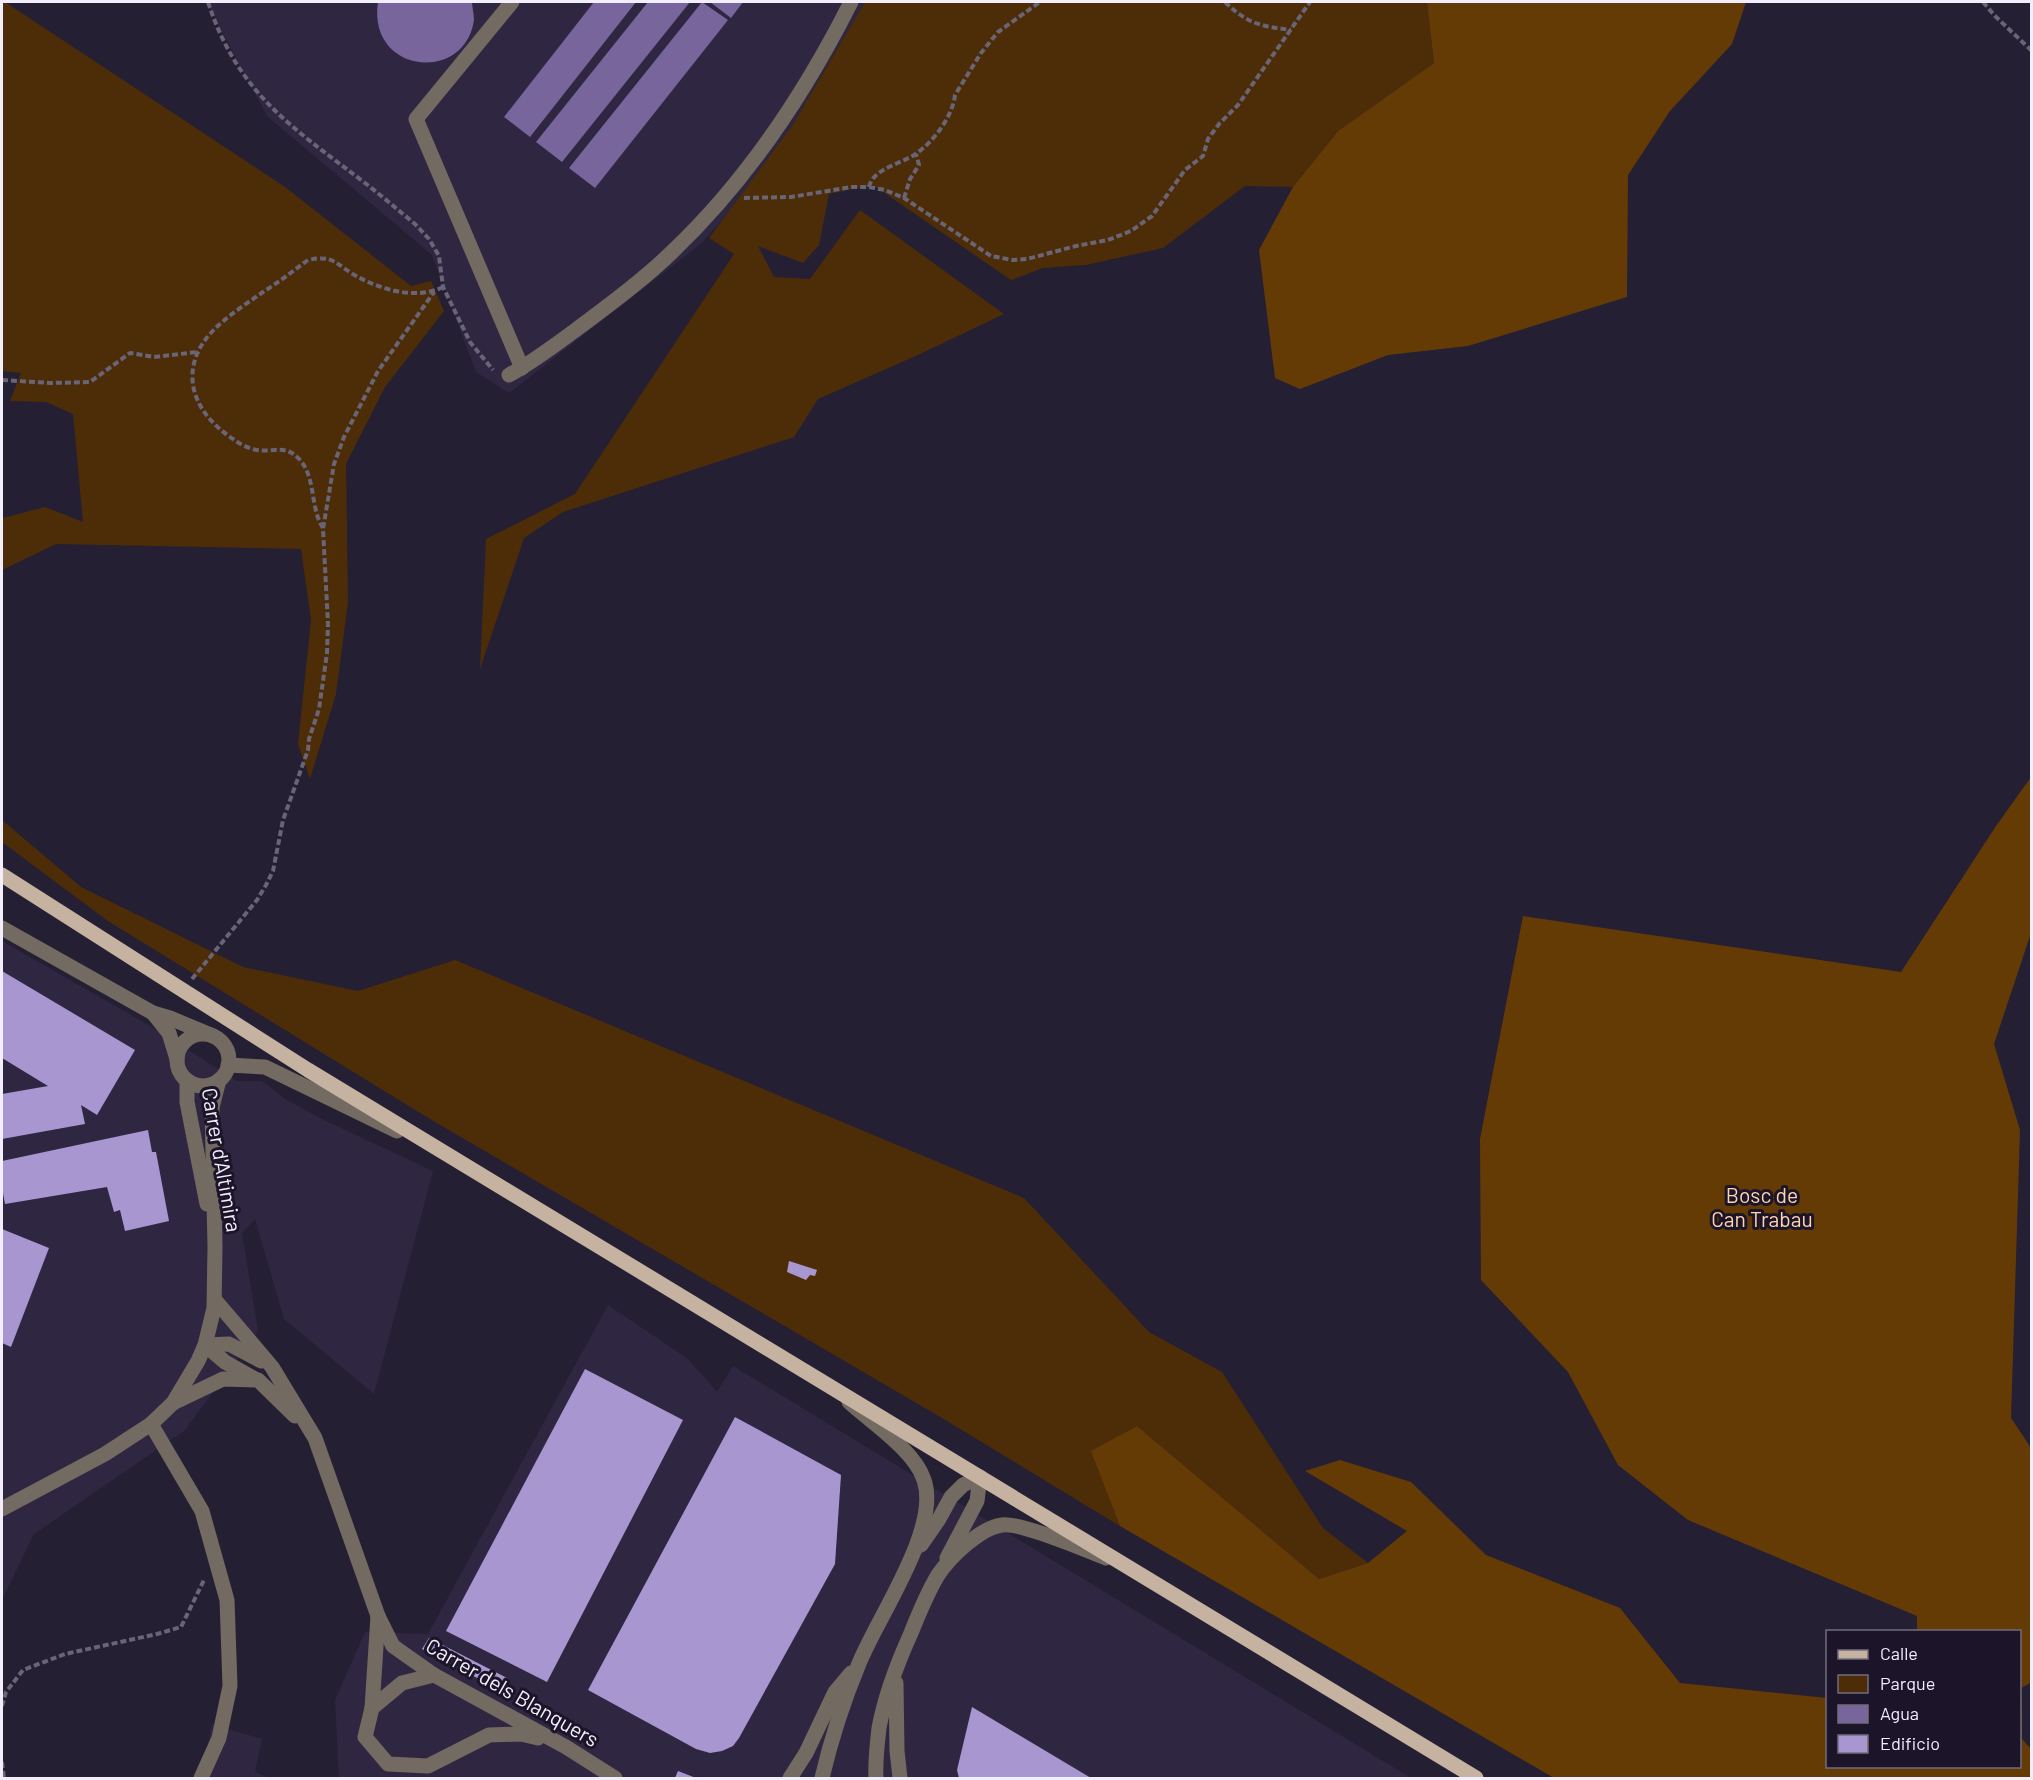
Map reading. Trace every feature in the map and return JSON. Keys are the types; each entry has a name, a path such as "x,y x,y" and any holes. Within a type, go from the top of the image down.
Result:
{"main road":[{"path":"2,875 183,989 251,1035 1476,1779"}],"street":[{"path":"512,2 416,119 516,372 597,314 671,253 724,196 798,96 851,2"},
{"path":"2,928 153,1013 213,1036 220,1041 228,1056 228,1065 223,1076 203,1086 181,1075 169,1033 153,1013"},
{"path":"177,1059 178,1051 189,1038 196,1035 213,1036"},
{"path":"228,1065 265,1067 455,1160"},
{"name":"Carrer d'Altimira","path":"187,1080 187,1102 215,1247"},
{"name":"Carrer d'Altimira","path":"2,1509 105,1454 151,1424 173,1403 206,1345 214,1308 212,1107 219,1080"},
{"name":"Carrer dels Blanquers","path":"214,1300 272,1367 315,1438 378,1616 393,1646 434,1675 555,1741 615,1779"},
{"path":"206,1345 229,1344 272,1367"},
{"name":"Carrer dels Blanquers","path":"206,1345 225,1362 258,1380 315,1438"},
{"path":"173,1403 223,1379 258,1380"},
{"path":"826,1383 902,1449 917,1466 924,1480 927,1495 926,1510 913,1557"},
{"path":"151,1424 202,1511 227,1600 231,1686 219,1738 201,1779"},
{"path":"822,1779 836,1727 859,1664 884,1611 913,1557 951,1497 963,1485 980,1476"},
{"path":"876,1779 875,1762 879,1727 895,1669 922,1606 977,1501 980,1476"},
{"path":"939,1574 966,1545 983,1532 1004,1524 1033,1531 1128,1567"},
{"path":"378,1616 372,1708 365,1737 388,1764 428,1766 489,1736 521,1734 555,1741"},
{"path":"790,1779 806,1753 835,1692 859,1664"},
{"path":"895,1669 900,1779"},
{"path":"372,1708 402,1683 434,1675"}],"path":[{"path":"208,2 219,32 249,83 297,132 415,224 429,239 439,256 443,287 471,342 485,362 502,375 516,372"},
{"path":"869,187 870,180 916,154 934,136 954,103 955,95 981,53 998,32 1040,2"},
{"path":"1225,2 1237,13 1260,26 1291,30"},
{"path":"724,196 776,198 851,187 885,190 904,198 991,256 1013,260 1027,259 1108,240 1131,231 1152,216 1185,170 1203,156 1208,139 1238,105 1311,2"},
{"path":"1983,2 2031,51"},
{"path":"904,198 910,179 919,165 916,154"},
{"path":"323,529 316,517 310,482 300,460 287,450 258,450 237,442 214,423 202,409 195,393 192,373 197,352 216,327 308,260 321,257 336,262 357,277 387,290 414,293 434,292"},
{"path":"183,989 257,900 273,871 283,820 308,750 309,739 319,709 327,653 328,624 323,529 334,464 344,437 378,371 434,292 443,287"},
{"path":"2,380 50,383 90,382 130,353 154,357 197,352"},
{"path":"2,1706 6,1692 23,1670 65,1654 181,1627 215,1558"},
{"path":"2,1762 4,1779"}],"shaded area":[{"path":"206,2 865,2 792,126 723,219 702,243 509,393 476,372 432,255 267,116"},
{"path":"2,941 152,1027 237,1081 262,1081 285,1099 324,1120 433,1171 374,1394 284,1319 255,1219 242,1233 258,1331 184,1431 34,1534 2,1600"},
{"path":"608,1305 688,1359 717,1392 733,1366 1411,1778 339,1778 335,1700 365,1632 428,1634"},
{"path":"212,1724 262,1739 255,1772 269,1778 195,1778 207,1751"}],"green space":[{"path":"2,2 285,187 411,286 431,281 444,311 385,387 346,464 348,602 336,694 310,779 298,744 311,620 301,549 56,544 2,570 3,518 45,507 83,522 73,414 46,402 10,401 21,373 2,371"},
{"path":"865,2 1427,2 1434,63 1338,131 1293,187 1245,186 1163,248 1086,265 1043,268 1011,280 873,185 829,194 819,245 803,263 758,246 774,277 810,279 860,210 1004,314 818,399 794,437 563,512 524,538 480,669 486,539 575,494 734,254 709,238 792,126"},
{"path":"1427,2 1746,2 1732,44 1670,111 1628,175 1627,297 1468,346 1388,355 1300,389 1275,378 1259,250 1293,187 1338,131 1434,63"},
{"name":"Bosc de Can Trabau","path":"2031,777 2031,933 1994,1044 2020,1130 2011,1418 2031,1448 2032,1682 2021,1688 2021,1630 1917,1630 1917,1616 1688,1520 1618,1465 1568,1372 1481,1280 1480,1139 1523,916 1901,972 1996,826"},
{"path":"2,820 81,887 243,967 358,991 455,960 1024,1198 1149,1332 1222,1372 1323,1528 1368,1563 1319,1579 1137,1426 1092,1451 1120,1526 942,1418 425,1116 108,921 2,842"},
{"name":"Bosc de Can Trabau","path":"1137,1426 1319,1579 1368,1563 1407,1531 1305,1471 1340,1460 1411,1482 1486,1555 1620,1608 1680,1683 1826,1698 1826,1768 2021,1768 2021,1688 2022,1739 2031,1749 2031,1778 1554,1778 1120,1526 1091,1451"}],"water":[{"path":"378,2 472,2 474,20 467,41 454,54 437,61 418,62 401,56 387,44 379,26"},
{"path":"594,2 636,2 530,137 504,117"},
{"path":"648,2 690,2 562,162 536,142"},
{"path":"702,2 728,20 595,188 569,168"},
{"path":"710,2 743,2 731,18"}],"building":[{"path":"2,971 135,1050 97,1115 81,1105 85,1124 2,1139 2,1094 48,1086 2,1058"},
{"path":"148,1130 152,1152 156,1152 169,1221 125,1231 120,1210 114,1212 107,1187 5,1204 2,1188 2,1161"},
{"path":"2,1229 49,1248 11,1347 2,1343"},
{"path":"789,1261 817,1270 815,1276 810,1275 806,1280 787,1272"},
{"path":"585,1369 683,1420 547,1682 446,1631"},
{"path":"735,1417 841,1475 835,1564 739,1738 733,1746 710,1753 696,1749 588,1690"},
{"path":"429,1638 509,1679 502,1691 422,1649"},
{"path":"972,1707 1091,1778 959,1778 957,1770"},
{"path":"678,1771 696,1778 675,1778"}]}
